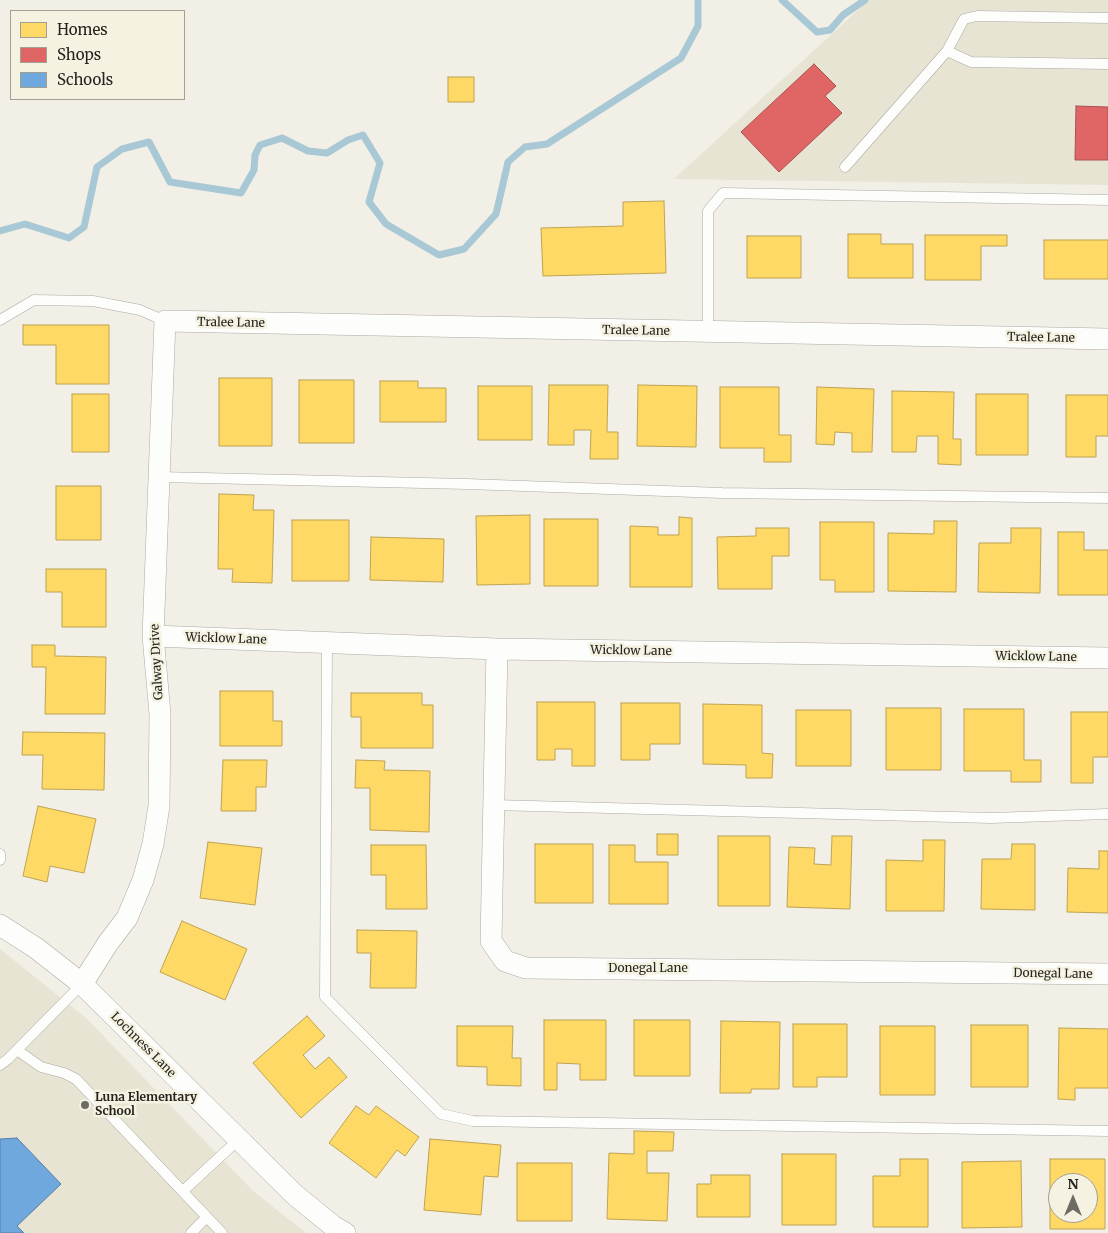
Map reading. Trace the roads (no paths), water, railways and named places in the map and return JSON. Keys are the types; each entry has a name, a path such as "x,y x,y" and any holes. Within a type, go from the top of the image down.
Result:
{"street":[{"name":"Tralee Lane","path":"165,321 708,333 1108,339"},
{"name":"Galway Drive","path":"82,984 108,943 127,918 143,880 153,844 159,806 160,714 153,636 165,321"},
{"name":"Wicklow Lane","path":"153,636 497,649 1108,658"},
{"name":"Donegal Lane","path":"497,649 491,941 505,960 526,968 1108,974"},
{"name":"Lochness Lane","path":"0,925 36,948 82,984 294,1196 333,1226 346,1233"}],"lane":[{"path":"845,167 948,51 964,20 977,16 1108,18"},
{"path":"948,51 971,62 1108,64"},
{"path":"708,333 708,211 723,193 1108,200"},
{"path":"0,320 34,300 93,301 140,310 165,321"},
{"path":"159,477 467,484 722,493 1108,498"},
{"path":"327,643 325,997 441,1114 483,1121 1108,1131"},
{"path":"494,805 991,818 1108,814"},
{"path":"0,854 0,860"},
{"path":"0,1065 82,984"},
{"path":"17,1050 41,1068 64,1073 76,1079 222,1233"},
{"path":"182,1191 238,1140"},
{"path":"191,1233 207,1217"}],"waterway":[{"path":"0,231 25,224 69,238 84,227 97,167 122,149 149,142 170,182 241,193 254,170 255,155 260,145 282,138 308,151 327,153 348,140 363,135 380,163 369,202 386,224 439,255 464,249 496,214 508,162 525,147 547,144 681,58 698,26 698,0"},
{"path":"782,0 817,32 830,30 843,15 865,0"}],"place":[{"name":"Luna Elementary School","path":"85,1105"}]}
